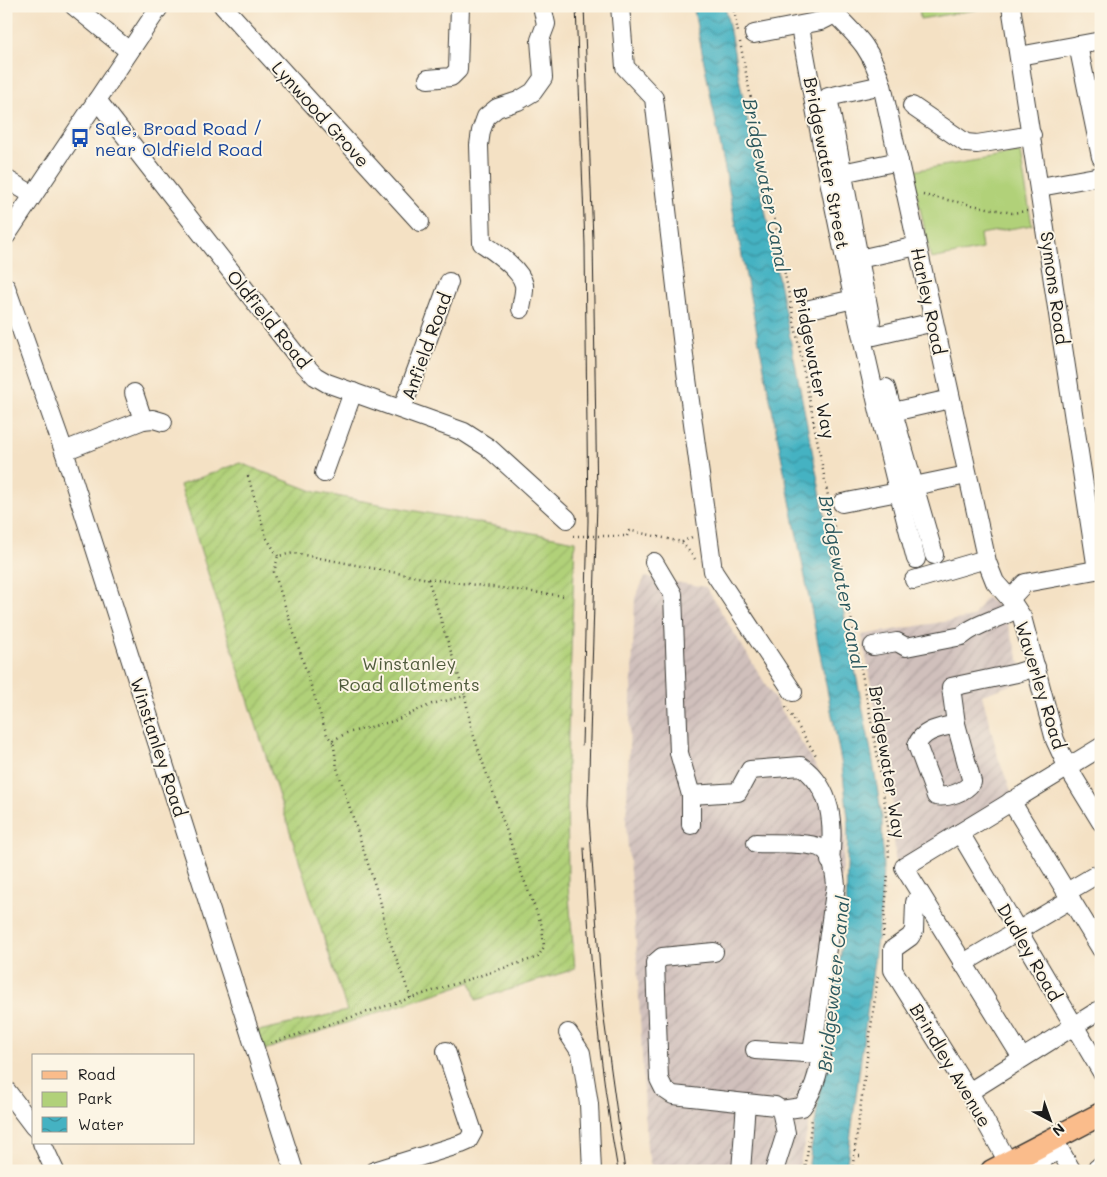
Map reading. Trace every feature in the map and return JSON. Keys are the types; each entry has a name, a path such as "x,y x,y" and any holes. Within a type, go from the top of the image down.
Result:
{"main road":[{"path":"1007,1168 1057,1145 1101,1114"}],"street":[{"path":"74,6 129,51"},
{"path":"6,236 160,6"},
{"name":"Lynwood Grove","path":"223,6 420,222"},
{"path":"428,79 450,77 458,70 460,6"},
{"path":"521,309 524,286 520,275 515,268 508,265 482,244 479,145 486,117 497,108 518,101 533,92 543,78 540,40 546,24 542,6"},
{"path":"620,6 625,67 654,98 669,235 713,571 793,692"},
{"name":"Symons Road","path":"1011,6 1099,570"},
{"path":"754,34 800,27 820,21 835,9"},
{"name":"Harley Road","path":"835,9 866,45 873,57 882,84 986,559 995,582 1013,604"},
{"name":"Bridgewater Street","path":"800,27 854,299 906,489 916,559"},
{"path":"1019,56 1101,41"},
{"path":"1078,45 1096,109 1101,157"},
{"path":"882,84 828,97 874,336 893,412 906,489 934,555"},
{"name":"Oldfield Road","path":"97,100 301,361 315,376 328,383 464,432 489,448 567,519"},
{"path":"912,106 966,143 977,144 1032,135"},
{"path":"842,173 898,161"},
{"path":"1040,187 1101,176"},
{"path":"6,179 33,195"},
{"path":"859,259 917,246"},
{"name":"Anfield Road","path":"402,409 449,282"},
{"name":"Winstanley Road","path":"6,287 13,321 64,451 294,1171"},
{"path":"810,309 854,299"},
{"path":"874,336 934,322"},
{"path":"324,473 353,392"},
{"path":"134,393 144,420"},
{"path":"893,412 950,399"},
{"path":"64,451 144,420 163,422"},
{"path":"834,507 967,475"},
{"path":"914,580 986,559"},
{"path":"654,562 673,594 679,753 692,795 691,825"},
{"path":"873,646 897,642 906,647 962,636 968,631 1005,616 1025,583 1099,570"},
{"name":"Waverley Road","path":"1013,604 1022,618 1055,740 1068,768 1101,822"},
{"path":"956,724 951,687 1036,667"},
{"path":"1022,1058 962,964 904,867 1101,747"},
{"path":"692,795 727,795 738,792 750,770 801,766 812,776 829,803 834,831 830,861"},
{"path":"1011,801 1101,949"},
{"name":"Dudley Road","path":"960,833 1101,1071"},
{"path":"714,952 662,957 655,963 659,1079 664,1089 673,1095 775,1106 781,1110 802,1107 811,1095 836,885 826,851 816,846 756,844"},
{"path":"962,964 1069,896 1101,872"},
{"path":"886,971 893,949 906,941 914,931 914,902"},
{"name":"Brindley Avenue","path":"886,971 968,1092 1007,1168"},
{"path":"817,1054 829,988"},
{"path":"968,1092 1101,1009"},
{"path":"568,1033 582,1053 589,1104 592,1171"},
{"path":"755,1050 817,1054"},
{"path":"374,1171 462,1144 472,1136 473,1132 446,1051"},
{"path":"6,1090 32,1124"},
{"path":"741,1171 746,1103"},
{"path":"774,1171 786,1133 781,1110"},
{"path":"42,1144 55,1171"},
{"path":"1057,1145 1072,1171"},
{"path":"1094,1171 1101,1165"}],"path":[{"name":"Bridgewater Way","path":"733,6 834,507 888,821 889,869 882,944"},
{"path":"907,198 926,195 1012,214 1043,208"},
{"path":"248,476 266,537 278,556 274,572 327,735 334,742"},
{"path":"573,536 627,536 629,531 664,537"},
{"path":"278,556 294,553 428,579 565,596"},
{"path":"255,1048 538,957 544,946 542,926 472,731 465,696 428,579"},
{"path":"411,998 410,991 386,932 381,904 337,768 333,740 347,732 394,721 432,704 465,696"},
{"path":"852,1171 886,971"},
{"path":"854,1156 862,1156"}],"shaded area":[{"path":"645,577 706,587 842,809 845,839 828,1012 813,1106 798,1171 652,1171 647,1149 636,943 626,825 635,598"},
{"path":"986,597 1003,610 1026,680 982,695 999,760 1013,796 901,864 895,859 893,806 862,635 973,617"}],"green space":[{"path":"919,6 993,6 993,7 920,19"},
{"path":"1020,153 1032,225 980,234 982,249 931,259 912,171"},
{"name":"Winstanley Road allotments","path":"240,463 315,492 575,541 567,764 568,884 575,969 476,1000 471,982 264,1050 254,1032 347,1011 180,485"}],"water":[{"path":"693,6 725,6 872,756 882,817 883,869 880,916 846,1171 808,1170 846,918 848,818 842,766"}],"tram line":[{"path":"576,6 585,245 588,521 582,745"},
{"path":"584,6 593,239 597,503 588,805 603,1012 625,1171"},
{"path":"584,848 596,1010 605,1091 618,1171"}],"place":[{"name":"Sale, Broad Road / near Oldfield Road","path":"80,138"}],"water label":[{"name":"Bridgewater Canal","path":"767,185"},
{"name":"Bridgewater Canal","path":"843,582"},
{"name":"Bridgewater Canal","path":"833,984"}]}
